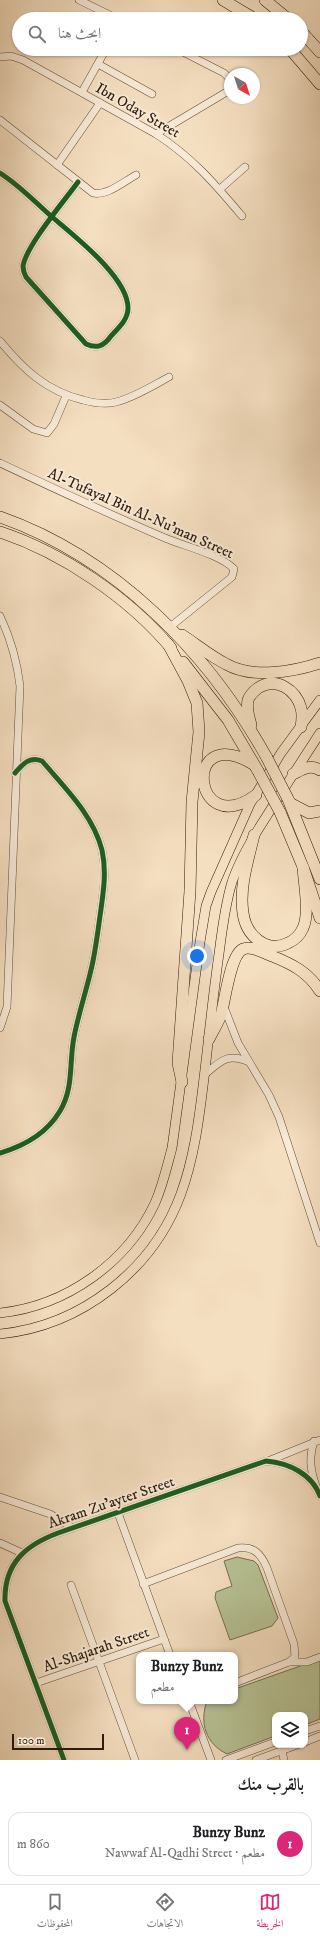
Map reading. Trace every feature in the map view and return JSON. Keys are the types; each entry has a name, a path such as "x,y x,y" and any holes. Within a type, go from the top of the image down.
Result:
{"highway":[{"path":"223,0 244,12"},
{"path":"265,0 280,12"},
{"path":"308,39 320,52"},
{"path":"296,56 320,84"},
{"path":"0,517 20,524 83,558 127,588 170,627 227,695 252,732 289,801 320,879"},
{"path":"0,532 49,554 105,587 146,622 168,644 213,699 256,768 280,812 303,867 320,918"},
{"path":"170,627 226,665 241,670 273,672 301,668 320,663"},
{"path":"168,644 188,681 197,703 199,732 192,802 190,891 178,1063 182,1082"},
{"path":"252,732 248,711 250,696 260,687 275,684 287,688 296,697 302,714 301,727"},
{"path":"256,768 238,755 229,754 218,756 209,762 204,769 203,783 205,790 213,800 222,805 236,805 244,803 256,795"},
{"path":"293,774 305,768 314,767 320,770"},
{"path":"289,801 309,813 320,811"},
{"path":"254,835 242,888 243,914 248,930 264,945 279,947 293,940 301,933 306,916 303,867"},
{"path":"209,1039 217,1025 223,1007 235,959 238,953 246,948 256,950 294,965 309,976 320,991"}],"main road":[{"path":"0,1313 19,1310 40,1304 73,1290 102,1270 129,1244 148,1216 164,1177 172,1148 206,906 229,848 256,795 281,753 320,700"},
{"path":"0,1334 34,1327 78,1312 93,1302 116,1285 135,1268 150,1251 169,1220 186,1182 198,1127 214,987 228,898 238,868 254,835 320,733"}],"street":[{"path":"79,0 104,12"},
{"name":"Ibn Oday Street","path":"0,57 11,56 23,60 156,134 185,154 220,189 242,216"},
{"path":"82,92 102,56"},
{"path":"191,56 224,73"},
{"path":"98,64 152,94"},
{"path":"156,134 224,94"},
{"path":"57,165 100,103"},
{"path":"0,120 93,193 99,194 136,175"},
{"path":"220,189 245,167"},
{"path":"0,173 21,188 52,216 69,230 104,264 126,299 128,307 127,317 103,345 92,347 86,344 24,272 23,266 26,256 52,216 78,182"},
{"path":"0,341 14,358 37,379 66,396 98,404 115,402 132,396 169,377"},
{"path":"0,405 34,429 47,433 54,424 66,396"},
{"name":"Al-Tufayal Bin Al-Nu'man Street","path":"0,463 105,512 185,546 228,562 234,569 232,577 170,627"},
{"path":"0,616 11,639 18,665 20,686 15,773 7,1007 0,1028"},
{"path":"0,1153 20,1146 43,1132 60,1112 65,1103 70,1082 74,1039 94,960 105,885 105,867 97,833 79,805 42,761 30,759 15,773"},
{"path":"223,1007 232,1030 269,1095 279,1117 320,1243"},
{"path":"204,1075 220,1062 229,1057 240,1058 249,1062"},
{"path":"266,1462 317,1441"},
{"path":"317,1441 310,1454 310,1464 320,1496"},
{"name":"Akram Zu'ayter Street","path":"64,1760 5,1601 6,1583 22,1553 45,1538 266,1462 282,1463 296,1469 317,1487"},
{"path":"0,1497 50,1514 73,1528"},
{"path":"118,1513 169,1652"},
{"path":"0,1543 22,1553"},
{"path":"143,1584 238,1548 251,1548 264,1560 294,1644 294,1657 289,1662"},
{"path":"71,1585 135,1760"},
{"name":"Al-Shajarah Street","path":"36,1682 164,1639"},
{"path":"238,1682 289,1662 307,1662 320,1657"},
{"path":"190,1704 211,1760"},
{"path":"308,1730 320,1726"},
{"path":"308,1741 320,1736"},
{"path":"226,1760 272,1743"},
{"path":"256,1760 290,1748"},
{"path":"282,1751 284,1760"}],"green space":[{"path":"237,1557 254,1561 258,1565 278,1618 272,1626 230,1640 215,1598 216,1592 232,1586 224,1561"},
{"path":"320,1659 320,1719 308,1724 308,1712 272,1712 272,1737 227,1754 214,1745 209,1739 204,1725 205,1709 206,1704 238,1704 238,1688"}],"cycle path":[{"path":"0,173 20,188 51,216 61,224 85,245 109,270 119,283 126,296 128,312 122,324 106,342 100,346 90,346 86,344 26,277 23,269 26,257 38,235 47,223 56,211 78,182"},
{"path":"0,1153 18,1147 42,1132 55,1119 64,1102 69,1084 74,1037 95,950 104,883 102,850 98,837 85,814 69,792 42,761 30,760 15,773"},
{"path":"64,1760 5,1601 8,1576 19,1557 36,1543 58,1533 266,1461 283,1464 299,1471 311,1482 320,1496"}],"place":[{"name":"Bunzy Bunz","path":"187,1750"}]}
